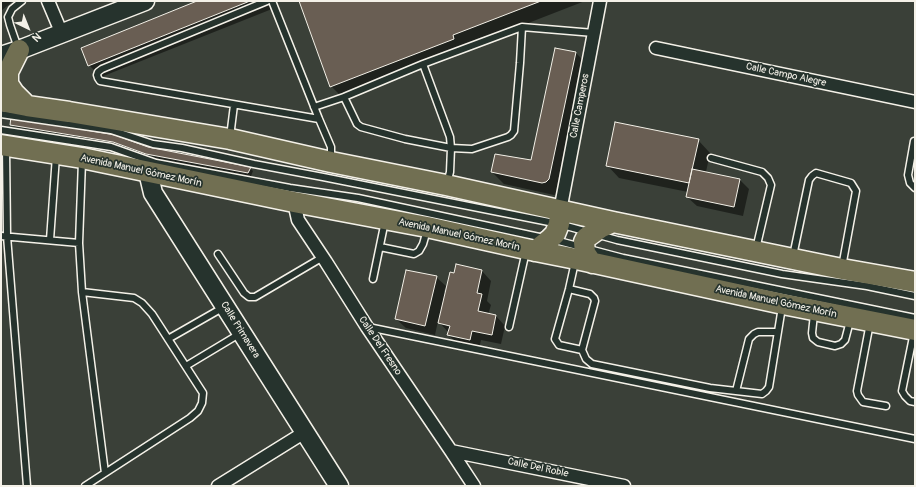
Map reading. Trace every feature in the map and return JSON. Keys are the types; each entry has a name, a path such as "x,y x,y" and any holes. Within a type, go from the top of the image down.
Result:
{"main road":[{"path":"10,53 8,84 14,93 27,106"},
{"name":"Avenida Manuel Gómez Morín","path":"1,101 230,139 331,162 446,185 546,235 586,251 783,304 861,319 915,326"},
{"name":"Avenida Manuel Gómez Morín","path":"3,141 56,154 427,228 546,235 613,222 842,269 915,282"},
{"path":"586,251 600,228 613,222"}],"street":[{"path":"48,1 62,34"},
{"path":"10,53 145,1"},
{"name":"Calle Camperos","path":"546,235 594,33 600,1"},
{"name":"Calle Campo Alegre","path":"656,48 915,102"},
{"name":"Calle Primavera","path":"148,172 153,192 339,486"},
{"name":"Calle Del Fresno","path":"294,202 298,220 367,327 452,451 474,486"},
{"path":"218,486 305,432"},
{"name":"Calle Del Roble","path":"452,451 624,486"}],"lane":[{"path":"10,53 10,25 8,17 12,9 22,1"},
{"path":"267,1 102,69 98,72 98,78 100,81 318,119"},
{"path":"272,1 318,119 331,147 331,162"},
{"path":"314,107 344,97 423,64 522,27 594,33"},
{"path":"344,97 356,122 361,127 405,139 451,148 472,149 508,137 514,131 522,27"},
{"path":"423,64 450,137 450,172 446,185"},
{"path":"230,139 234,104"},
{"path":"1,114 111,130 154,144 182,148 254,164 331,178 546,235 586,251 623,258 915,326 902,391 910,401 915,402"},
{"path":"27,486 4,236 3,141 110,147 156,163 290,188 358,198 546,235"},
{"path":"914,141 908,176 910,183 915,188"},
{"path":"50,240 56,154"},
{"path":"82,158 80,243 82,292 105,473"},
{"path":"711,158 762,172 768,178 771,185 756,251"},
{"path":"792,258 809,180 816,173 851,183 856,192 842,269"},
{"path":"373,279 385,219"},
{"path":"380,246 414,254 419,251 423,244 427,228"},
{"path":"509,327 546,235"},
{"path":"4,236 80,243"},
{"path":"582,350 559,345 555,339 569,289 586,251 617,240 782,274 867,286 915,296"},
{"path":"218,254 244,293 249,297 256,297 323,257"},
{"path":"569,289 590,294 595,301 582,350 586,359 592,364 710,388 762,394 769,387 783,304"},
{"path":"82,292 134,298 142,303 148,309 203,393 202,403 198,412 84,486"},
{"path":"168,339 225,306"},
{"path":"815,310 812,333 813,338 818,342 835,346 841,344 845,340 861,319"},
{"path":"861,319 858,395 863,402 886,406"},
{"path":"367,327 915,439"},
{"path":"186,366 241,332"},
{"path":"736,391 749,339 758,332 778,332"}],"building":[{"path":"197,1 250,1 88,66 81,48"},
{"path":"299,1 541,1 453,35 454,39 330,87"},
{"path":"555,48 576,52 549,179 542,183 491,172 495,154 531,160"},
{"path":"11,117 115,135 148,147 251,167 248,173 146,154 113,142 10,125"},
{"path":"615,122 699,139 689,183 606,166"},
{"path":"692,169 740,179 734,207 686,197"},
{"path":"456,264 482,270 477,293 482,294 478,311 496,315 492,335 472,331 470,340 447,335 450,326 438,323 450,272 454,273"},
{"path":"406,270 437,276 425,326 395,319"}]}
